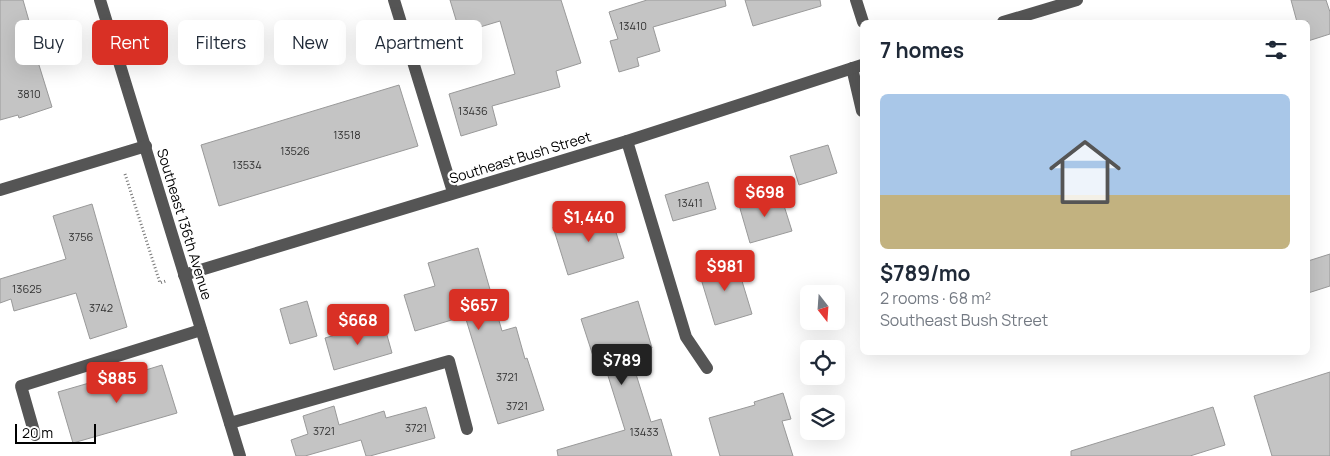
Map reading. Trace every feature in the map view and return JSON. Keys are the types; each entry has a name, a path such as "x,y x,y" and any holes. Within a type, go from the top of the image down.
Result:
{"street":[{"name":"Southeast 136th Avenue","path":"100,0 240,456"},
{"path":"394,0 453,192"},
{"path":"856,0 862,20"},
{"path":"1010,20 1077,0"},
{"path":"857,67 860,93"},
{"name":"Southeast Bush Street","path":"184,276 453,192 626,141 857,67"},
{"path":"626,141 686,337 707,368"},
{"path":"0,190 146,146"},
{"path":"35,435 21,386 201,330"},
{"path":"230,423 449,361 467,428"}],"path":[{"path":"119,154 160,283 184,276"}],"building":[{"path":"0,0 23,0 29,20 15,20 15,65 39,65 52,107 19,118 18,115 0,120"},
{"path":"450,0 561,0 581,63 556,71 560,87 492,106 497,125 461,136 449,94 515,74 500,21 482,26 482,20 456,20"},
{"path":"647,0 725,0 726,6 653,27 660,51 637,58 639,66 619,72 610,41 618,39 609,12"},
{"path":"745,0 820,0 821,6 753,26"},
{"path":"1291,0 1326,0 1330,12 1330,34 1310,40 1310,20 1296,20"},
{"path":"399,85 418,146 219,206 201,145"},
{"path":"828,145 837,173 799,185 790,156"},
{"path":"708,182 716,209 673,221 665,195"},
{"path":"780,193 792,231 750,243 739,205"},
{"path":"92,204 127,327 90,339 76,293 14,311 11,299 0,303 0,279 66,259 53,216"},
{"path":"609,210 624,258 568,275 553,227"},
{"path":"478,248 502,331 516,327 525,359 527,358 544,410 498,424 465,316 415,331 404,295 435,286 428,263"},
{"path":"1330,254 1330,286 1310,292 1310,260"},
{"path":"735,258 752,314 715,325 698,269"},
{"path":"307,301 317,336 290,344 280,309"},
{"path":"638,301 652,348 630,355 651,422 661,419 672,456 558,456 557,450 625,430 604,363 596,365 581,319"},
{"path":"383,321 392,353 334,370 325,338"},
{"path":"162,365 177,413 73,443 58,392 96,381 97,385"},
{"path":"1330,372 1330,456 1272,456 1254,396"},
{"path":"783,393 791,419 782,421 793,456 720,456 709,418 755,405 754,402"},
{"path":"334,406 339,425 384,411 386,418 426,407 435,438 370,456 366,456 361,440 305,456 296,456 291,440 308,434 303,416"},
{"path":"1213,407 1225,445 1190,456 1071,456 1071,451"}]}
